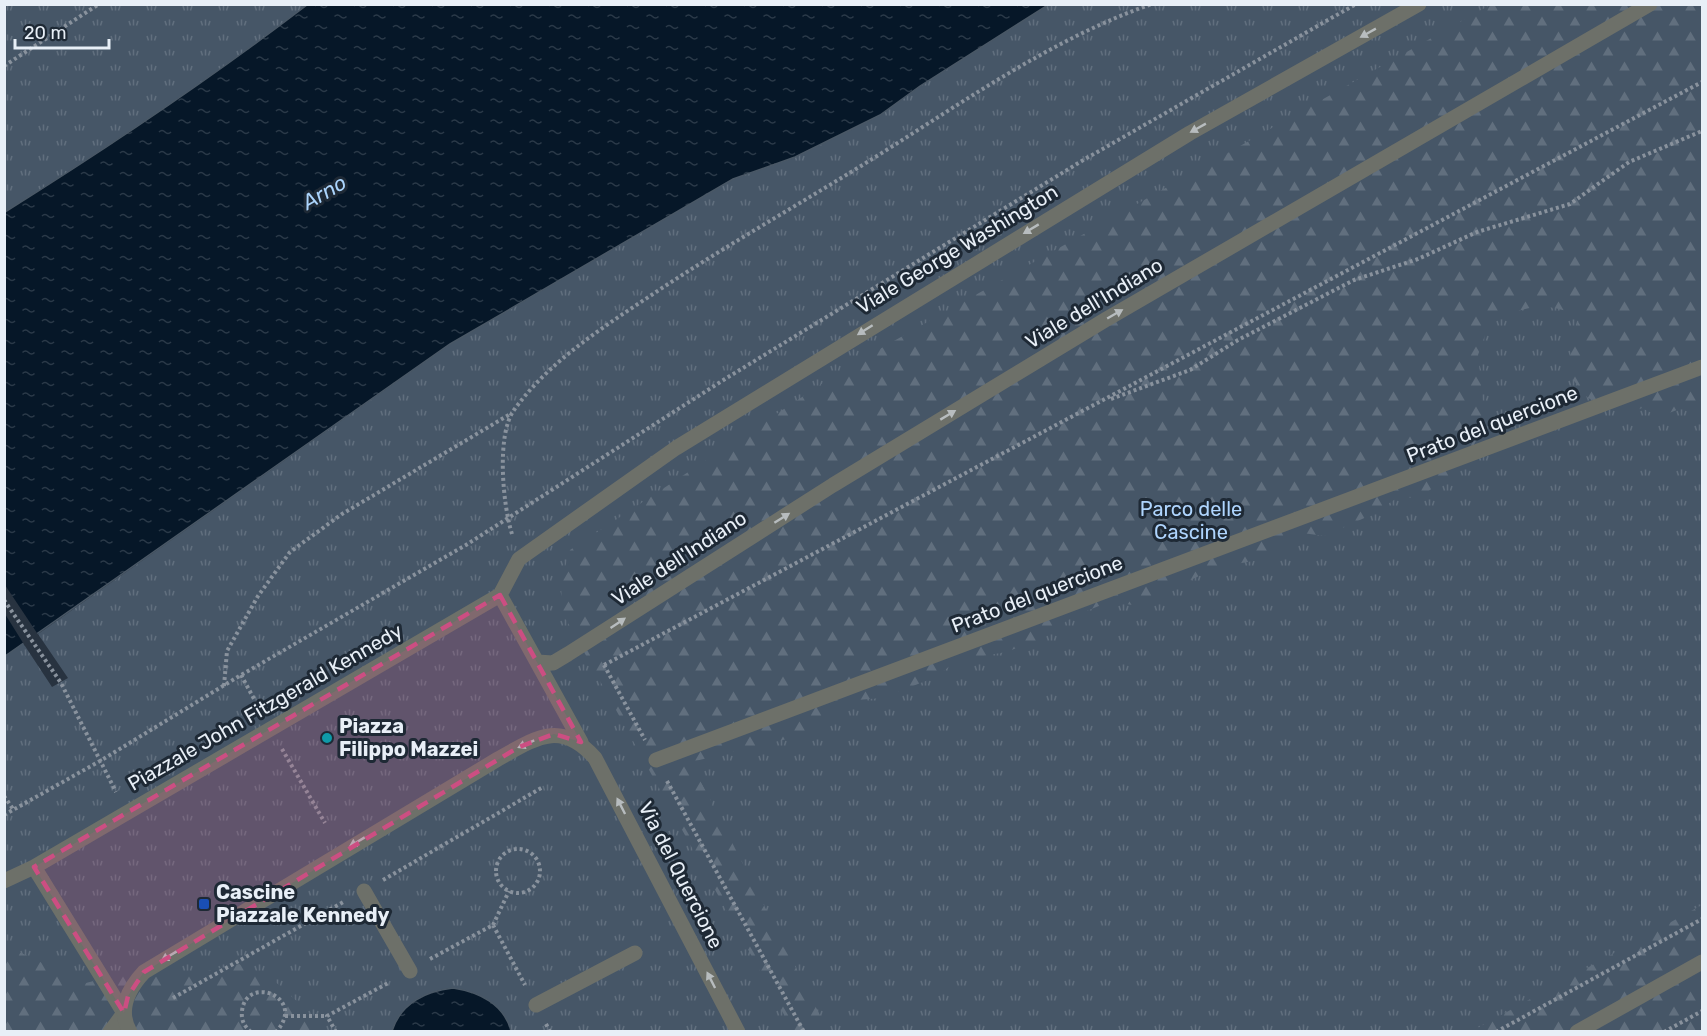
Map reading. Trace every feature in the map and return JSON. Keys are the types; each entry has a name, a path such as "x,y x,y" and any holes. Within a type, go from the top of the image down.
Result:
{"street":[{"name":"Viale George Washington","path":"524,555 676,448 912,300 1190,133 1419,4"},
{"name":"Viale dell'Indiano","path":"537,662 553,663 833,485 1095,326 1650,4"},
{"name":"Prato del quercione","path":"656,760 1702,367"},
{"path":"524,555 500,595 581,742"},
{"name":"Piazzale John Fitzgerald Kennedy","path":"4,881 34,867 126,811 500,595"},
{"path":"110,1032 124,1013 128,996 144,972 505,755 554,734 581,742"},
{"name":"Via del Quercione","path":"581,742 595,758 609,782 738,1032"},
{"path":"34,867 124,1013 130,1032"},
{"path":"364,891 410,971"},
{"path":"536,1005 635,953"},
{"path":"1577,1032 1702,962"}],"path":[{"path":"4,66 99,4"},
{"path":"224,686 227,651 258,596 290,552 342,514 512,412 546,374 597,331 695,267 1020,66 1152,4"},
{"path":"4,815 100,761 466,544 725,379 1055,177 1356,4"},
{"path":"804,1032 604,665 1702,82"},
{"path":"1096,404 1190,370 1239,339 1354,280 1418,259 1477,232 1570,204 1629,162 1702,132"},
{"path":"512,412 504,443 503,490 507,518 524,555"},
{"path":"4,600 60,683 126,811"},
{"path":"4,796 13,809"},
{"path":"514,848 526,850 535,856 540,867 538,879 531,888 521,892 509,891 500,884 495,873 497,862 504,853 514,848"},
{"path":"509,891 493,925 550,1032"},
{"path":"1496,1032 1702,919"},
{"path":"251,1032 241,1016 243,1005 249,996 260,991 271,993 281,999 285,1016 276,1032"},
{"path":"1664,1032 1702,1011"},
{"path":"285,1016 327,1016"}],"highlighted area":[{"path":"500,595 581,742 554,734 519,747 144,972 128,996 124,1013 34,867"}],"green space":[{"path":"5,5 307,5 234,60 159,112 5,212"},
{"name":"Parco delle Cascine","path":"1048,5 1702,5 1702,1031 5,1031 4,656 23,643 52,687 68,678 38,634 450,344 733,179 795,157 880,115 920,86"},
{"path":"1490,5 1702,5 1702,400 1659,417 1642,408 1627,414 1588,398 1566,371 1580,315 1554,308 1535,307 1490,321 1478,355 1485,424 1463,465 1418,499 1400,496 1373,514 1325,536 1302,533 1271,558 1218,567 1178,586 1148,608 1111,601 1072,617 1044,638 1006,652 956,661 936,677 882,698 844,701 814,737 795,737 691,762 828,1031 793,1031 562,612 561,581 570,550 846,368"},
{"path":"1702,905 1702,1031 1472,1031"},
{"path":"5,948 13,949 57,970 78,985 129,972 160,977 199,973 239,964 269,976 302,1006 314,1031 5,1032"}],"water":[{"name":"Arno","path":"307,5 1048,5 920,86 880,115 795,157 733,179 450,344 5,656 5,212 159,112"},
{"path":"453,988 481,996 489,1001 503,1013 511,1031 392,1031 402,1013 416,1000 433,992"}],"pier":[{"path":"5,585 39,636 25,646 5,614"}],"place":[{"name":"Piazza Filippo Mazzei","path":"327,738"},
{"name":"Cascine Piazzale Kennedy","path":"204,904"}]}
